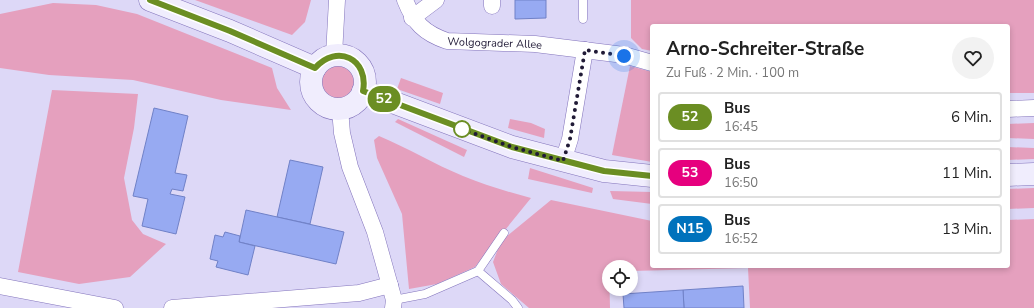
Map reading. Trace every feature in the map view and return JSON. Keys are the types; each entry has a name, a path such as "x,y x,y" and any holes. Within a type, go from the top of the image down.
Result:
{"main road":[{"path":"150,0 223,28 315,68"},
{"path":"334,55 343,56 354,61 362,70 365,82 360,97 352,105 340,109 329,107 320,102 313,92 311,80 315,68 321,60 334,55"},
{"path":"363,91 512,147 604,171 650,176"},
{"path":"1010,175 1034,174"}],"street":[{"path":"334,55 337,0"},
{"name":"Wolgograder Allee","path":"404,0 412,18 424,29 447,41 535,44 624,56 650,62"},
{"path":"412,18 436,0"},
{"path":"563,161 570,139 585,50"},
{"path":"1010,109 1034,108"},
{"path":"172,308 359,293 392,298 375,232 350,167 342,133 340,109"},
{"path":"0,286 115,308"}],"lane":[{"path":"583,0 583,19"},
{"path":"392,298 425,294 478,271 504,233"},
{"path":"478,271 512,300 518,308"}],"shaded area":[{"path":"195,0 311,0 305,22 292,35"},
{"path":"631,0 1034,0 1034,93 1010,93 1010,24 650,24 650,51 642,49 631,38"},
{"path":"53,3 96,5 137,14 272,68 277,88 291,110 221,100 133,80 49,75 0,68 0,14"},
{"path":"337,61 352,67 358,82 352,97 337,103 322,97 316,82 322,67"},
{"path":"630,66 650,71 650,162 612,155"},
{"path":"401,78 443,93 440,104 397,89"},
{"path":"52,90 138,94 134,128 124,178 132,220 143,234 166,244 130,277 79,284 18,272"},
{"path":"398,119 467,150 464,157 395,122"},
{"path":"510,119 531,123 545,129 544,138 508,128"},
{"path":"1034,123 1034,139 1010,138 1010,124"},
{"path":"379,136 463,176 531,198 475,267 437,284 409,289 402,214 377,158 374,140"},
{"path":"1010,147 1034,148 1034,159 1010,160"},
{"path":"530,168 593,188 592,193 528,179"},
{"path":"1034,188 1034,208 1010,209 1010,189"},
{"path":"610,191 650,192 650,204 613,199"},
{"path":"551,200 650,221 650,268 748,268 638,271 638,260 602,260 602,296 610,296 610,308 529,308 501,284 493,262 501,241"},
{"path":"1034,219 1034,308 750,308 748,268 1010,268 1010,220"}],"building":[{"path":"515,0 546,0 546,18 515,19"},
{"path":"154,108 188,116 175,173 187,175 183,191 172,189 170,194 185,197 176,234 142,226 148,199 133,196"},
{"path":"290,160 323,167 310,224 277,217"},
{"path":"246,210 344,232 336,264 239,242"},
{"path":"225,232 240,236 239,242 255,246 248,275 216,267 218,261 210,259 215,235 223,237"},
{"path":"743,286 744,308 684,308 683,290"},
{"path":"683,290 684,308 624,308 623,296 638,296 638,293"}],"bus line":[{"name":"52","path":"150,0 187,13 315,68 321,60 334,55 343,56 354,61 362,70 365,82 363,91 512,147 604,171 650,176"}],"route":[{"path":"462,129 512,147 563,161 570,139 585,50 624,56"}]}
